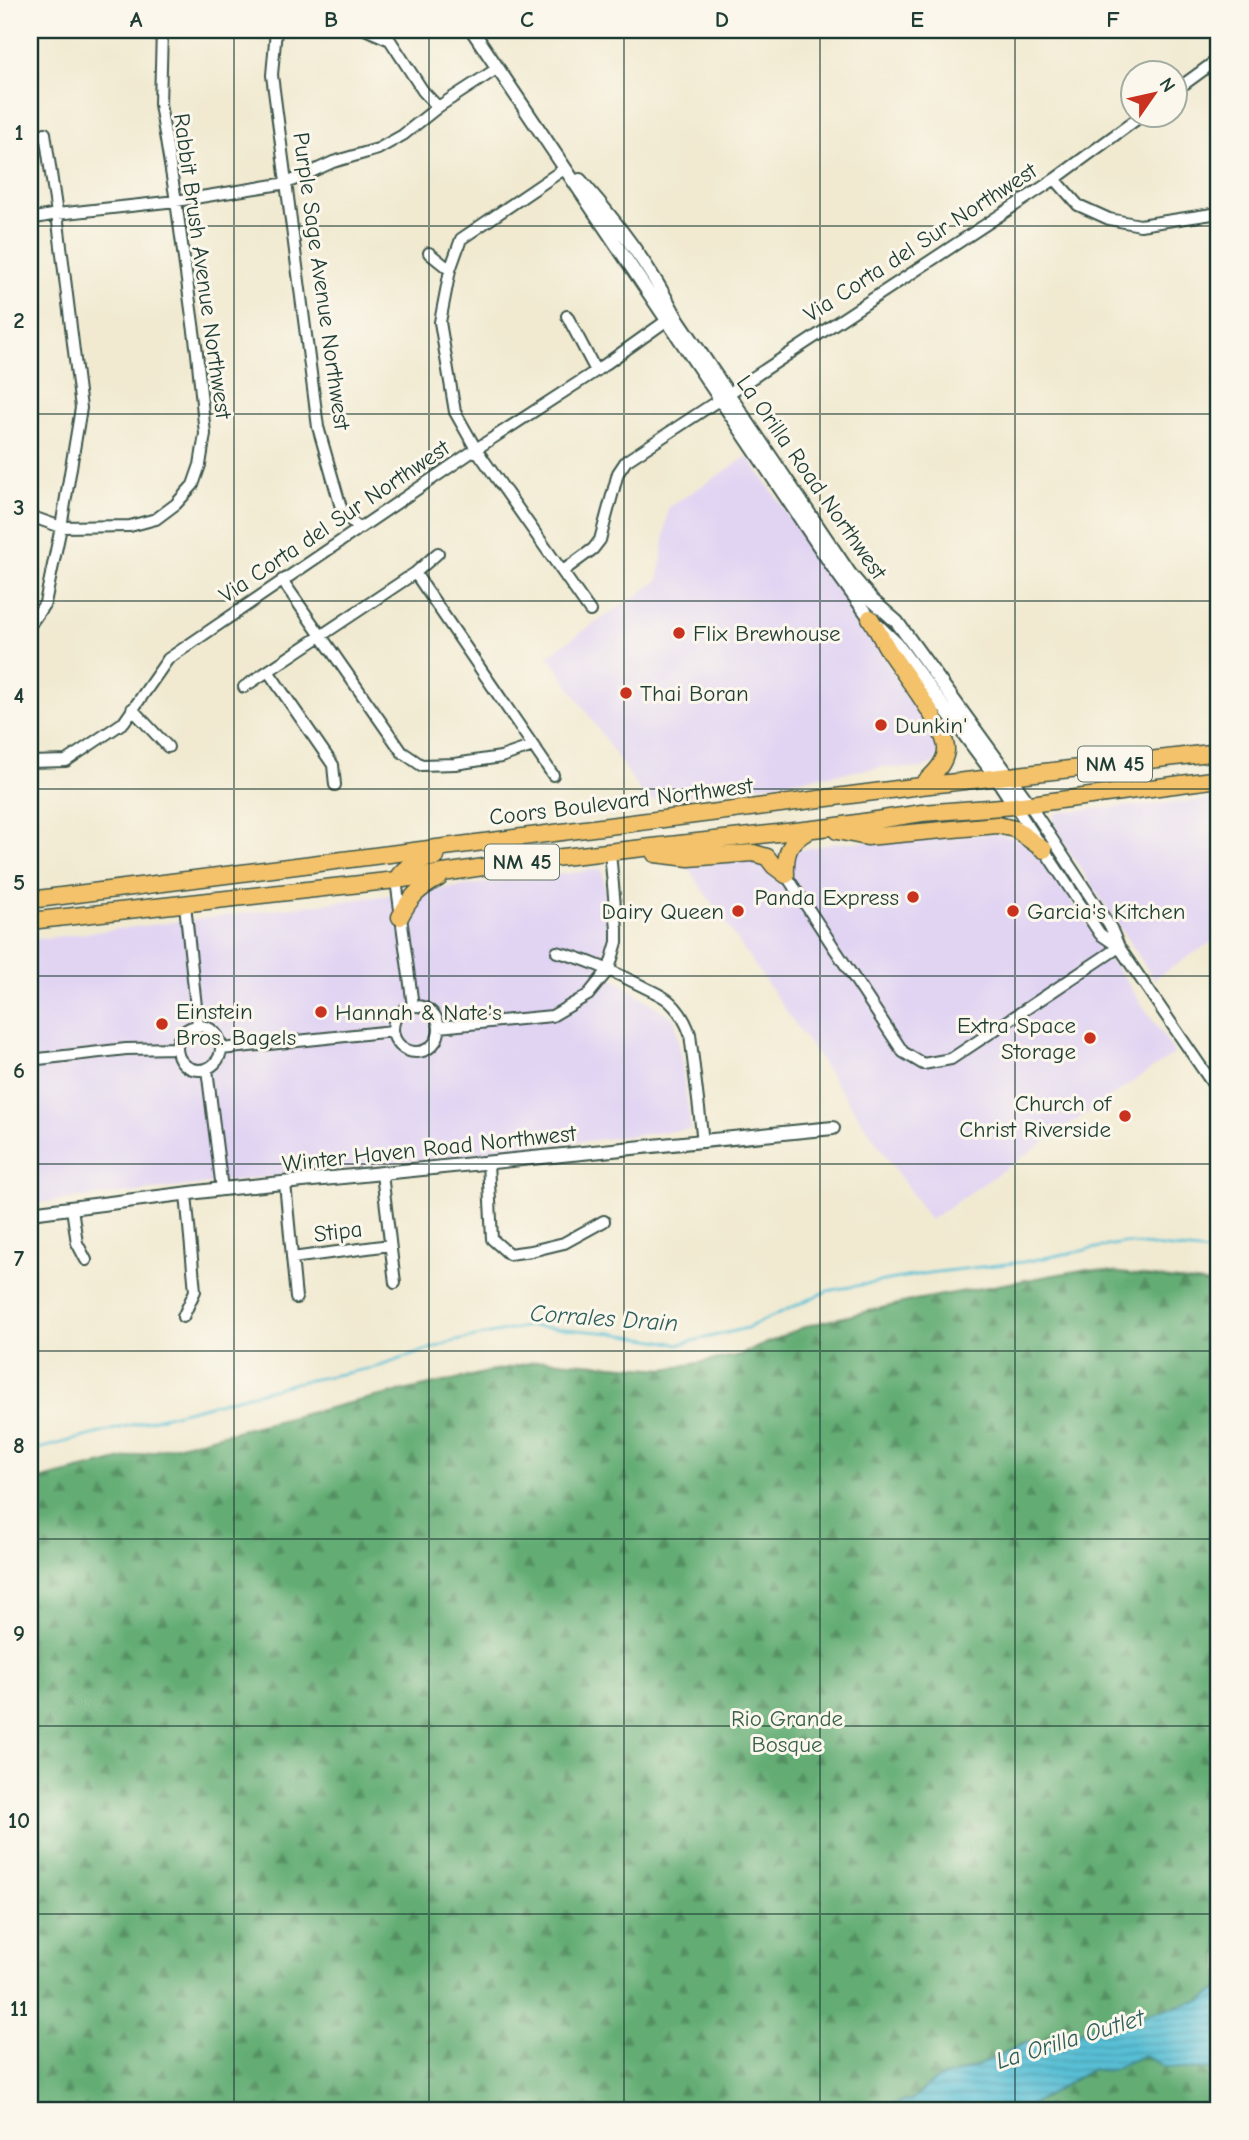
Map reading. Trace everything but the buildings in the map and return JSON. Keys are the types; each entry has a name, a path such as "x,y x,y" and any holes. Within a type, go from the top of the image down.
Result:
{"main road":[{"path":"870,618 944,740 945,754 941,764 921,786"},
{"name":"Coors Boulevard Northwest","path":"30,900 921,786 1219,752"},
{"name":"NM 45","path":"30,921 396,880 922,813 1022,805 1219,779"},
{"path":"396,880 402,871 423,858 593,837 620,824"},
{"path":"786,875 785,861 794,839 813,829 867,837 997,825 1015,829 1044,850"},
{"path":"617,852 689,858 753,853 767,857 786,875"},
{"path":"400,917 410,898 424,886 448,873"}],"street":[{"name":"Rabbit Brush Avenue Northwest","path":"61,527 130,526 156,519 176,504 193,485 200,465 205,434 195,340 160,104 162,30"},
{"name":"Purple Sage Avenue Northwest","path":"276,30 272,75 318,427 342,511 359,529"},
{"path":"368,30 390,40 423,91 438,107"},
{"name":"La Orilla Road Northwest","path":"472,30 564,169 671,318 829,560 870,618 896,643 1003,776"},
{"path":"1190,79 1213,63"},
{"path":"30,219 176,201 287,183 333,162 378,149 403,135 438,107 498,68"},
{"name":"Via Corta del Sur Northwest","path":"563,571 593,549 600,540 618,473 626,461 1055,179 1122,130"},
{"path":"30,625 45,603 81,408 45,133"},
{"path":"564,169 461,239 450,270 440,322 455,412 476,449 590,611"},
{"path":"1055,179 1078,205 1108,219 1140,225 1219,213"},
{"path":"429,253 450,270"},
{"path":"567,316 596,371"},
{"name":"Via Corta del Sur Northwest","path":"30,762 66,761 124,722 168,659 671,318"},
{"name":"La Orilla Road Northwest","path":"723,395 855,580 872,600 897,622 1022,805 1111,928 1119,947 1219,1093"},
{"path":"30,516 61,527"},
{"path":"244,687 415,573 438,553"},
{"path":"415,573 552,775"},
{"path":"282,580 401,752 421,765 455,764 501,757 533,746"},
{"path":"268,671 334,765 335,785"},
{"path":"132,709 168,747"},
{"name":"La Orilla Road Northwest","path":"1022,805 1044,850 1100,934 1119,947"},
{"path":"439,1027 552,1016 588,995 609,970 615,952 618,929 617,852"},
{"path":"786,875 904,1052 923,1064 951,1059 1119,947"},
{"path":"396,880 413,1006"},
{"path":"185,905 198,1026"},
{"path":"557,952 580,957 667,999 686,1022 690,1034 703,1142"},
{"path":"413,1006 427,1009 437,1020 439,1027 435,1042 423,1051 416,1052 401,1047 393,1031 395,1019 413,1006"},
{"path":"198,1026 209,1028 216,1033 220,1041 221,1049 217,1061 207,1069 188,1066 178,1055 177,1048 183,1032 198,1026"},
{"path":"221,1049 393,1031"},
{"path":"30,1060 126,1049 177,1048"},
{"path":"207,1069 222,1189"},
{"name":"Winter Haven Road Northwest","path":"30,1213 222,1189 833,1128"},
{"path":"488,1163 492,1239 509,1254 564,1243 604,1221"},
{"path":"382,1174 395,1283"},
{"path":"285,1183 296,1298"},
{"path":"183,1317 195,1291 186,1194"},
{"path":"72,1208 77,1242 86,1259"},
{"name":"Stipa","path":"292,1258 390,1245"}],"shaded area":[{"path":"748,456 936,737 936,761 920,769 883,767 644,801 643,795 548,655 659,580 668,508"},
{"path":"1219,799 1219,937 1154,979 1052,825 1054,815 1061,812"},
{"path":"992,833 1021,840 1041,856 1099,940 1100,949 1120,972 1175,1053 930,1220 687,867 759,858 835,843 953,838"},
{"path":"602,869 611,931 598,968 675,1019 691,1129 30,1204 30,940"}],"green space":[{"name":"Rio Grande Bosque","path":"1087,1269 1219,1285 1219,1988 1203,2000 1049,2040 1024,2043 975,2067 935,2080 911,2100 870,2110 30,2110 30,1482 349,1403 543,1360 666,1369 740,1355 806,1326 915,1300"},
{"path":"1144,2055 1165,2067 1197,2070 1219,2066 1219,2110 1023,2110 1092,2069"}],"water":[{"name":"La Orilla Outlet","path":"1219,1988 1218,2067 1197,2070 1165,2067 1144,2055 1106,2072 1092,2069 1022,2110 870,2110 911,2100 935,2080 975,2067 1025,2043 1049,2040 1203,2000"}],"waterway":[{"name":"Corrales Drain","path":"30,1451 299,1382 377,1367 451,1342 529,1326 612,1333 680,1344 747,1328 827,1291 929,1273 1023,1262 1123,1243 1219,1253"}],"place":[{"name":"Flix Brewhouse","path":"679,633"},
{"name":"Thai Boran","path":"626,693"},
{"name":"Dunkin'","path":"881,725"},
{"name":"Panda Express","path":"913,897"},
{"name":"Dairy Queen","path":"738,911"},
{"name":"Garcia's Kitchen","path":"1013,911"},
{"name":"Hannah & Nate's","path":"321,1012"},
{"name":"Einstein Bros. Bagels","path":"162,1024"},
{"name":"Extra Space Storage","path":"1090,1038"},
{"name":"Church of Christ Riverside","path":"1125,1116"}]}
